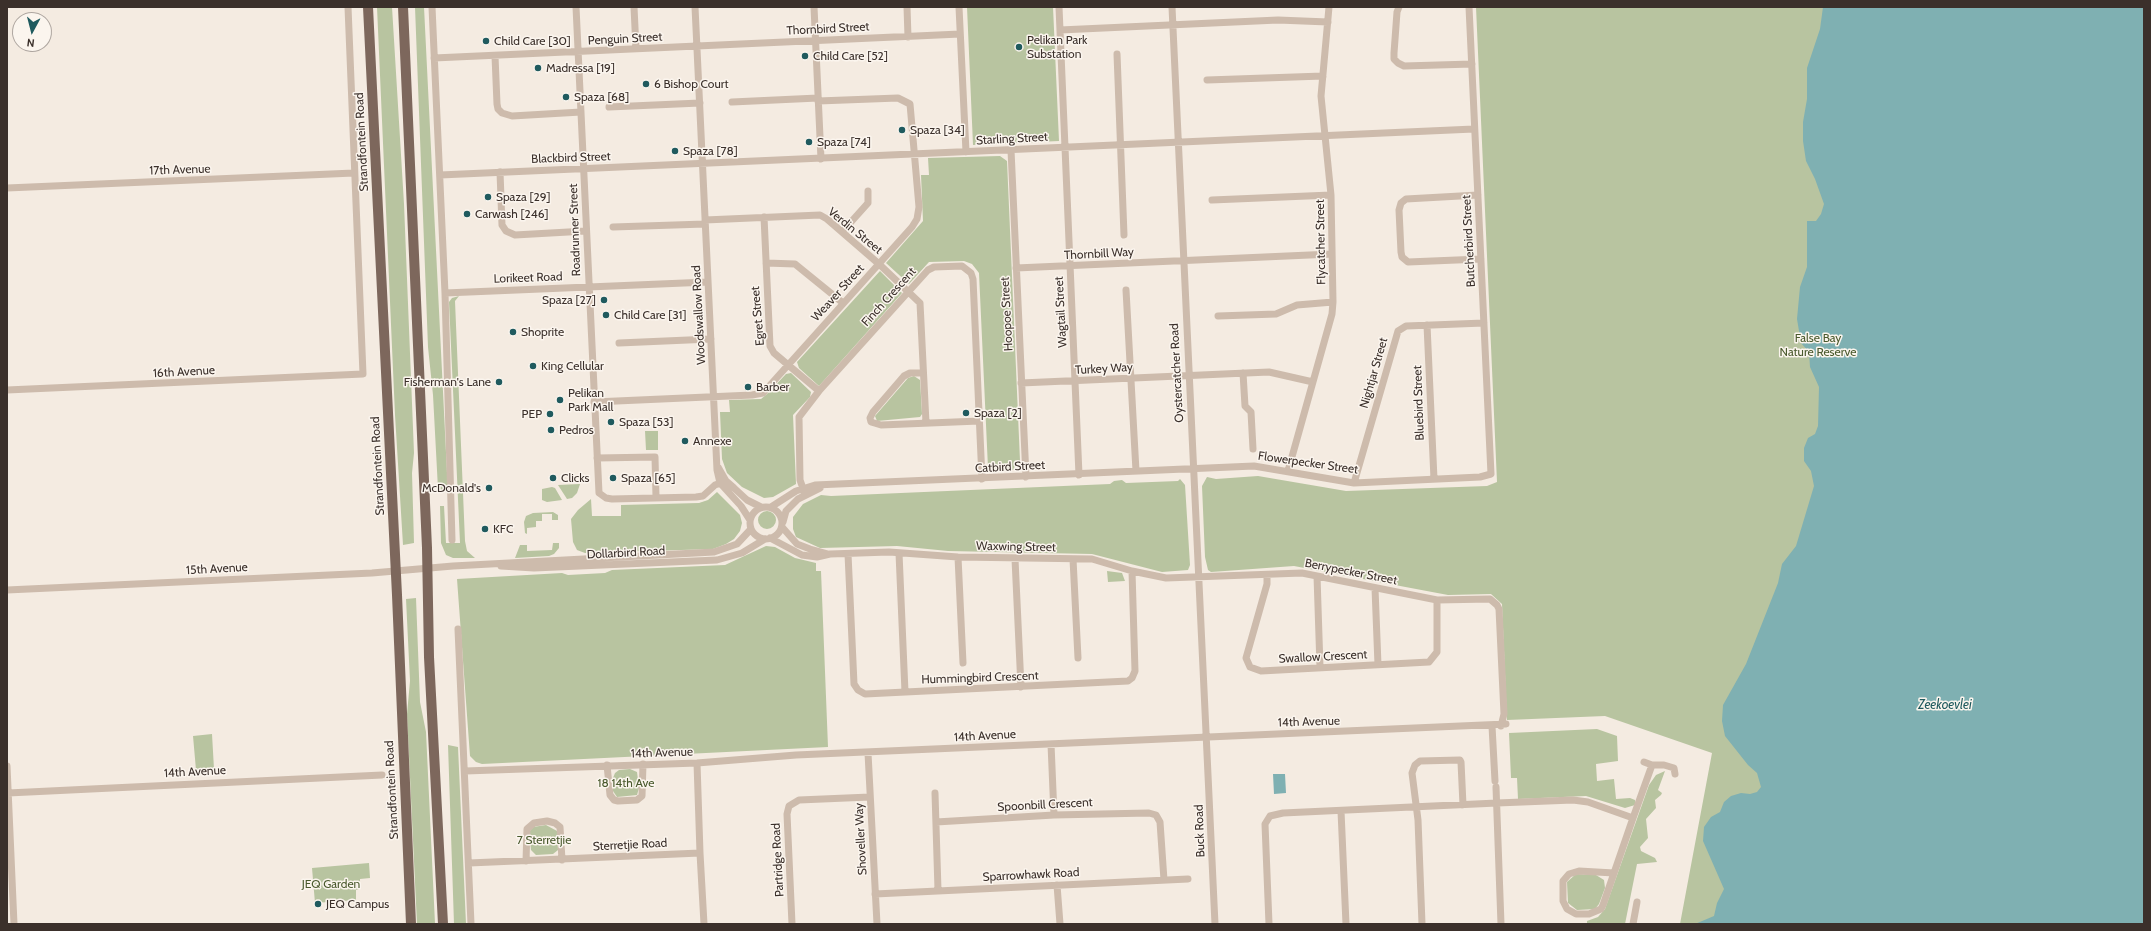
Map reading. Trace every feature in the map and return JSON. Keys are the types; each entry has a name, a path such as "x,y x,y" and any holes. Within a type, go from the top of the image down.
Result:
{"main road":[{"name":"Strandfontein Road","path":"368,7 396,570 411,924"},
{"path":"403,7 427,568 429,657 443,924"}],"street":[{"path":"348,7 354,173"},
{"path":"432,7 445,293 452,540"},
{"name":"Roadrunner Street","path":"576,7 598,487 602,496 612,499 699,497 723,482"},
{"path":"634,7 636,49"},
{"name":"Woodswallow Road","path":"695,7 717,466 723,482 750,520"},
{"path":"814,7 821,159"},
{"path":"907,7 908,37"},
{"path":"959,7 966,152"},
{"name":"Wagtail Street","path":"1059,7 1079,475"},
{"name":"Oystercatcher Road","path":"1172,7 1188,376 1207,737"},
{"name":"Flycatcher Street","path":"1288,471 1332,314 1331,195 1322,111 1323,76 1330,7"},
{"path":"1399,7 1397,12 1394,53 1394,59 1398,64 1404,66 1472,64"},
{"name":"Butcherbird Street","path":"1469,7 1491,474"},
{"path":"1060,30 1300,19 1328,22"},
{"name":"Thornbird Street","path":"697,46 960,34"},
{"name":"Penguin Street","path":"434,58 697,46"},
{"path":"1117,54 1124,235"},
{"path":"495,56 497,104 498,109 502,113 512,116 581,112"},
{"path":"1207,80 1323,76"},
{"name":"Weaver Street","path":"594,402 752,395 763,393 917,219 919,202 912,112 908,102 898,98 818,100"},
{"path":"732,102 818,100"},
{"path":"609,107 700,103"},
{"name":"Starling Street","path":"702,164 914,153 1064,148 1474,129"},
{"name":"Hoopoe Street","path":"1011,150 1026,477"},
{"name":"Blackbird Street","path":"440,175 702,164"},
{"path":"500,172 502,225 506,231 515,235 586,232"},
{"name":"17th Avenue","path":"7,188 354,173"},
{"name":"16th Avenue","path":"7,390 363,374 354,173"},
{"path":"842,232 868,203 868,191"},
{"path":"1212,200 1331,195"},
{"path":"1478,195 1408,198 1403,201 1399,210 1401,252 1402,257 1408,262 1481,259"},
{"name":"Verdin Street","path":"614,227 764,217 820,215 842,232 920,303 926,423"},
{"name":"Egret Street","path":"764,217 770,346 774,353 789,364 819,391"},
{"name":"Thornbill Way","path":"1016,268 1332,254"},
{"path":"766,263 795,264 843,303"},
{"name":"Finch Crescent","path":"804,491 800,480 799,417 819,391 909,293 928,270 934,267 962,266 971,273 982,479"},
{"name":"Lorikeet Road","path":"445,293 708,282"},
{"path":"1126,290 1136,471"},
{"path":"1218,316 1276,314 1297,305 1333,302"},
{"name":"Nightjar Street","path":"1354,483 1398,331 1406,326 1484,323"},
{"name":"Bluebird Street","path":"1427,325 1434,479"},
{"path":"619,343 711,339"},
{"name":"Turkey Way","path":"1021,384 1270,372 1313,382"},
{"path":"923,373 910,373 904,376 870,418 873,423 881,425 979,421"},
{"path":"1243,373 1245,406 1251,412 1253,449"},
{"path":"597,458 655,457 656,497"},
{"name":"Flowerpecker Street","path":"1194,469 1254,466 1354,483 1480,477 1491,474"},
{"name":"Catbird Street","path":"771,508 804,491 828,485 1194,469"},
{"name":"Woodswallow Road","path":"723,482 747,500 762,507"},
{"name":"Catbird Street","path":"782,524 786,511 804,491"},
{"path":"762,507 771,508 780,514 782,524 778,534 768,539 757,536 751,529 750,520 754,512 762,507"},
{"name":"Waxwing Street","path":"782,524 797,544 830,554"},
{"name":"Dollarbird Road","path":"427,568 714,552 737,544 751,529"},
{"name":"Dollarbird Road","path":"483,564 534,568 717,560 742,553 768,539"},
{"name":"Waxwing Street","path":"768,539 802,555 817,557 830,554 899,553 1015,559 1073,559 1099,561 1132,571 1166,578 1198,577"},
{"path":"899,553 905,692"},
{"name":"Hummingbird Crescent","path":"848,554 855,688 865,694 1123,683 1132,678 1135,671 1132,571"},
{"path":"958,557 963,663"},
{"path":"1015,559 1021,687"},
{"path":"1073,559 1078,658"},
{"name":"15th Avenue","path":"7,590 372,573 427,568"},
{"name":"Berrypecker Street","path":"1198,577 1302,573 1436,600 1490,599 1498,604 1504,725"},
{"name":"Swallow Crescent","path":"1267,574 1267,584 1247,654 1248,664 1253,669 1261,671 1424,663 1433,660 1437,652 1436,600"},
{"path":"1317,576 1320,667"},
{"path":"1375,588 1378,665"},
{"path":"458,629 471,924"},
{"name":"14th Avenue","path":"465,771 697,763 796,755 868,754 1051,744 1504,725"},
{"path":"1492,726 1497,802 1501,924"},
{"name":"Buck Road","path":"1207,737 1215,924"},
{"path":"1051,744 1054,815"},
{"name":"Shoveller Way","path":"868,754 876,924"},
{"path":"1422,924 1418,820 1415,807 1412,774 1415,766 1420,761 1456,758 1461,762 1463,805"},
{"path":"1644,762 1652,765 1664,764 1674,768 1675,774"},
{"path":"697,763 704,924"},
{"path":"607,765 610,795 614,800 618,801 637,800 642,796 644,790 643,764"},
{"path":"1614,873 1579,871 1569,874 1563,881 1563,901 1567,909 1576,914 1589,914 1598,911 1603,905 1652,765"},
{"path":"7,766 14,924"},
{"name":"14th Avenue","path":"8,793 35,790 382,775"},
{"path":"934,793 938,890"},
{"name":"Partridge Road","path":"792,924 787,814 789,806 799,800 870,797"},
{"path":"1269,924 1264,829 1267,818 1273,814 1497,802 1573,800 1588,802 1633,818"},
{"path":"1341,811 1346,924"},
{"name":"Spoonbill Crescent","path":"936,822 1054,815 1149,812 1156,815 1161,827 1164,880"},
{"path":"526,861 527,829 534,823 547,821 555,823 560,827 562,860"},
{"name":"Sterretjie Road","path":"469,863 700,853"},
{"name":"Sparrowhawk Road","path":"875,894 1188,879"},
{"path":"1058,885 1060,924"},
{"path":"1632,924 1637,902"}],"green space":[{"path":"377,7 392,7 404,204 414,453 412,473 414,543 403,545 395,415"},
{"path":"415,7 424,7 448,493 438,489 433,395 428,347"},
{"path":"967,7 1053,7 1059,141 973,145"},
{"name":"False Bay Nature Reserve","path":"1476,7 2144,7 2144,924 1680,924 1712,753 1605,716 1507,720 1502,604 1491,594 1448,595 1294,566 1211,572 1208,570 1205,557 1202,486 1207,477 1216,479 1258,476 1346,491 1487,486 1497,482"},
{"path":"1000,156 1007,161 1020,461 1013,470 991,472 988,468 979,273 972,264 964,261 929,262 909,284 886,263 923,221 921,175 929,175 928,158"},
{"path":"880,271 902,293 819,386 799,368 797,362"},
{"path":"459,296 455,301 465,541 467,551 475,558 453,558 446,555 441,543 440,506 444,506 446,543 460,543 449,302 452,298"},
{"path":"791,373 811,392 810,397 793,415 796,484 773,497 764,498 742,487 727,473 722,459 720,412 730,412 729,400 761,399 786,374"},
{"path":"914,376 920,380 922,414 920,417 877,421 875,416 908,378"},
{"path":"645,431 658,431 658,450 646,450"},
{"path":"1180,479 1185,485 1190,565 1188,570 1162,572 1092,554 948,551 897,546 820,548 796,537 793,529 793,517 803,504 821,495 831,496 1110,484 1114,481 1122,480 1126,483 1178,481"},
{"path":"580,484 577,493 572,498 567,499 558,485"},
{"path":"552,487 555,488 562,500 547,502 542,500 542,489"},
{"path":"717,492 740,515 742,523 740,531 734,539 713,549 585,553 577,550 573,542 571,519 578,510 591,499 592,516 621,516 621,505 699,503 708,500"},
{"path":"767,511 773,514 776,520 773,526 767,529 761,526 758,520 761,514"},
{"path":"553,512 558,515 558,520 552,520 552,514 542,514 542,521 536,521 536,527 527,528 527,534 525,533 524,522 526,516 533,513"},
{"path":"553,543 559,543 559,548 554,554 549,556 515,558 520,545 527,545 527,551 552,550"},
{"path":"766,546 775,547 795,558 816,563 816,571 821,571 828,747 482,764 476,762 470,756 457,579 562,573 568,575 605,573 612,570 725,565"},
{"path":"1107,571 1122,573 1125,581 1108,582"},
{"path":"416,598 420,702 426,732 435,924 417,924 407,714 410,681 406,599"},
{"path":"1597,729 1617,736 1618,761 1596,764 1597,781 1614,779 1616,799 1630,798 1635,800 1635,805 1625,808 1586,796 1518,799 1517,778 1511,778 1509,733"},
{"path":"212,734 214,769 196,770 193,736"},
{"path":"448,745 458,747 466,924 454,924"},
{"name":"18 14th Ave","path":"630,769 637,772 639,788 637,795 617,797 613,791 613,778 615,773 619,770"},
{"path":"1665,771 1658,790 1662,793 1655,800 1656,808 1646,819 1648,838 1640,847 1641,851 1655,858 1657,862 1637,864 1625,924 1587,924 1587,921 1598,917 1605,909 1649,785 1656,775"},
{"name":"7 Sterretjie","path":"546,825 557,831 558,850 553,854 536,855 531,850 529,832 533,827"},
{"name":"JEQ Garden","path":"369,863 370,878 360,879 360,889 356,890 356,900 315,903 312,868"},
{"path":"1576,874 1596,875 1604,880 1605,888 1599,904 1595,909 1577,910 1568,903 1567,882"}],"water":[{"name":"Zeekoevlei","path":"1823,7 2144,7 2144,924 1695,924 1714,916 1717,903 1724,889 1703,841 1704,827 1711,817 1720,812 1724,802 1731,796 1741,793 1750,794 1757,792 1761,787 1757,773 1748,765 1725,736 1722,721 1723,705 1746,664 1778,583 1782,564 1796,546 1814,486 1811,471 1804,461 1804,448 1808,438 1815,434 1818,426 1819,387 1810,367 1809,352 1801,343 1797,319 1800,287 1807,267 1807,221 1816,221 1821,214 1824,204 1815,179 1806,161 1803,141 1803,122 1807,99 1807,68 1820,29"},
{"path":"1273,774 1285,774 1286,793 1274,794"}],"place":[{"name":"Child Care [30]","path":"486,41"},
{"name":"Pelikan Park Substation","path":"1019,47"},
{"name":"Child Care [52]","path":"805,56"},
{"name":"Madressa [19]","path":"538,68"},
{"name":"6 Bishop Court","path":"646,84"},
{"name":"Spaza [68]","path":"566,97"},
{"name":"Spaza [34]","path":"902,130"},
{"name":"Spaza [74]","path":"809,142"},
{"name":"Spaza [78]","path":"675,151"},
{"name":"Spaza [29]","path":"488,197"},
{"name":"Carwash [246]","path":"467,214"},
{"name":"Spaza [27]","path":"604,300"},
{"name":"Child Care [31]","path":"606,315"},
{"name":"Shoprite","path":"513,332"},
{"name":"King Cellular","path":"533,366"},
{"name":"Fisherman's Lane","path":"499,382"},
{"name":"Barber","path":"748,387"},
{"name":"Pelikan Park Mall","path":"560,400"},
{"name":"Spaza [2]","path":"966,413"},
{"name":"PEP","path":"550,414"},
{"name":"Spaza [53]","path":"611,422"},
{"name":"Pedros","path":"551,430"},
{"name":"Annexe","path":"685,441"},
{"name":"Clicks","path":"553,478"},
{"name":"Spaza [65]","path":"613,478"},
{"name":"McDonald's","path":"489,488"},
{"name":"KFC","path":"485,529"},
{"name":"JEQ Campus","path":"318,904"}]}
